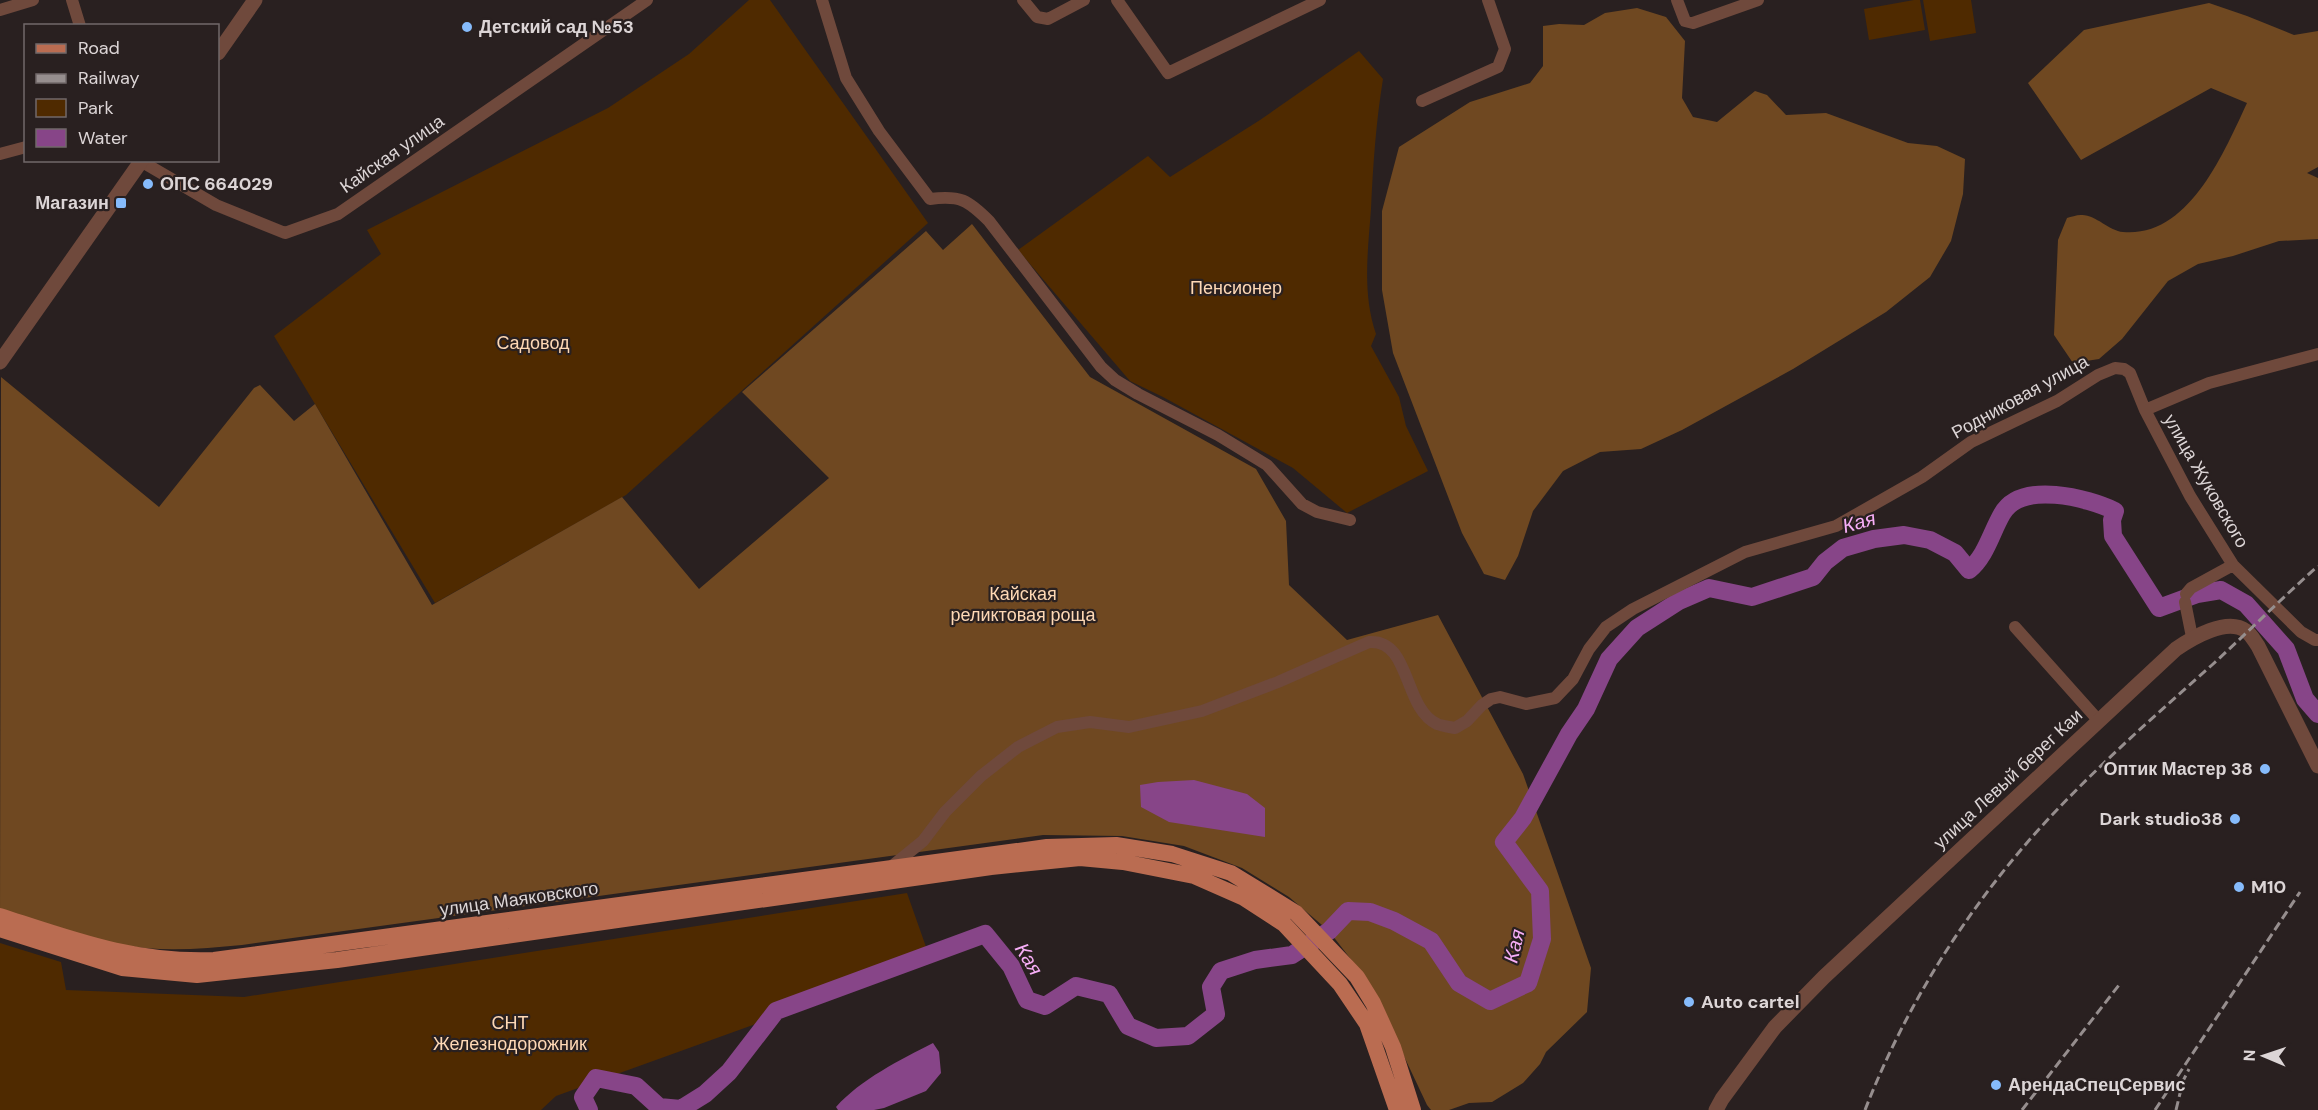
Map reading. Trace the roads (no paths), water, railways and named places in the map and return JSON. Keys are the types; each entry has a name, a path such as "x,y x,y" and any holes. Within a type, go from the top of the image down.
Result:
{"main road":[{"name":"улица Маяковского","path":"0,916 117,953 157,959 214,960 1047,847 1116,845 1172,854 1231,873 1290,918"},
{"name":"улица Маяковского","path":"0,929 122,968 197,975 337,960 911,878 1080,858 1123,862 1174,872 1212,883 1290,918"},
{"path":"1290,918 1339,956 1358,977 1393,1047 1413,1110"},
{"path":"1290,918 1367,1024 1397,1110"}],"street":[{"path":"0,10 33,0"},
{"path":"72,0 79,24"},
{"path":"219,52 255,0"},
{"name":"Кайская улица","path":"142,162 216,205 285,232 338,214 647,0"},
{"path":"822,0 846,78 879,131 930,199 957,198 974,206 989,221 1101,367 1115,380 1218,435 1267,465 1302,504 1317,512 1350,520"},
{"path":"1023,0 1037,17 1048,19 1084,0"},
{"path":"1117,0 1168,72 1320,0"},
{"path":"1422,101 1498,67 1505,49 1488,0"},
{"path":"1677,0 1681,15 1689,22 1697,22 1758,0"},
{"path":"0,154 24,148"},
{"path":"0,363 139,162"},
{"name":"улица Жуковского","path":"2318,354 2209,383 2145,410 2190,496 2233,565 2301,632 2315,640 2318,639"},
{"name":"Родниковая улица","path":"890,868 923,841 945,812 981,776 1018,747 1057,727 1090,722 1129,727 1202,711 1278,682 1355,646 1377,641 1389,646 1396,654 1416,700 1425,714 1436,724 1455,728 1467,721 1491,699 1500,697 1526,704 1555,698 1573,679 1589,649 1606,627 1633,609 1745,552 1836,526 1922,477 1971,442 2057,401 2107,370 2120,369 2130,373 2145,410"},
{"path":"2192,637 2187,597 2233,565"},
{"name":"улица Левый берег Каи","path":"1716,1110 1775,1027 1824,977 2176,649 2192,637 2226,626 2246,630 2258,646 2318,766"},
{"path":"2015,627 2099,721"}],"water":[{"path":"1194,780 1247,794 1265,808 1265,837 1169,822 1141,807 1140,785"},
{"path":"933,1043 939,1052 941,1073 926,1091 884,1108 838,1110 836,1107 846,1097 869,1079"}],"waterway":[{"name":"Кая","path":"589,1110 583,1097 596,1078 636,1086 659,1107 681,1109 705,1094 729,1072 776,1011 985,934 1011,966 1027,1000 1045,1006 1076,986 1109,994 1128,1026 1156,1038 1188,1036 1216,1014 1211,987 1221,971 1255,960 1292,955 1329,931 1348,911 1370,912 1394,921 1431,941 1459,983 1490,1001 1528,983 1542,939 1540,891 1504,842 1523,818 1569,734 1586,709 1609,659 1637,628 1679,601 1709,588 1752,597 1813,577 1825,562 1843,548 1874,539 1904,535 1930,540 1955,553 1969,570 1984,551 2002,514 2011,504 2024,497 2039,495 2072,497 2115,511 2112,520 2113,536 2159,608 2197,594 2221,590 2246,604 2286,649 2305,699 2318,714"}],"railway":[{"path":"1865,1110 1880,1073 1936,966 2006,868 2053,814 2097,770 2318,566"},
{"path":"2155,1110 2300,892"},
{"path":"2022,1110 2119,985"},
{"path":"2176,1110 2183,1081 2189,1069"}],"place":[{"name":"Детский сад №53","path":"467,27"},
{"name":"ОПС 664029","path":"148,184"},
{"name":"Магазин","path":"121,203"},
{"name":"Оптик Мастер 38","path":"2265,769"},
{"name":"Dark studio38","path":"2235,819"},
{"name":"M10","path":"2239,887"},
{"name":"Auto cartel","path":"1689,1002"},
{"name":"АрендаСпецСервис","path":"1996,1085"}],"park label":[{"name":"Пенсионер","path":"1236,288"},
{"name":"Садовод","path":"533,343"},
{"name":"Кайская реликтовая роща","path":"1023,604"},
{"name":"СНТ Железнодорожник","path":"510,1033"}]}
